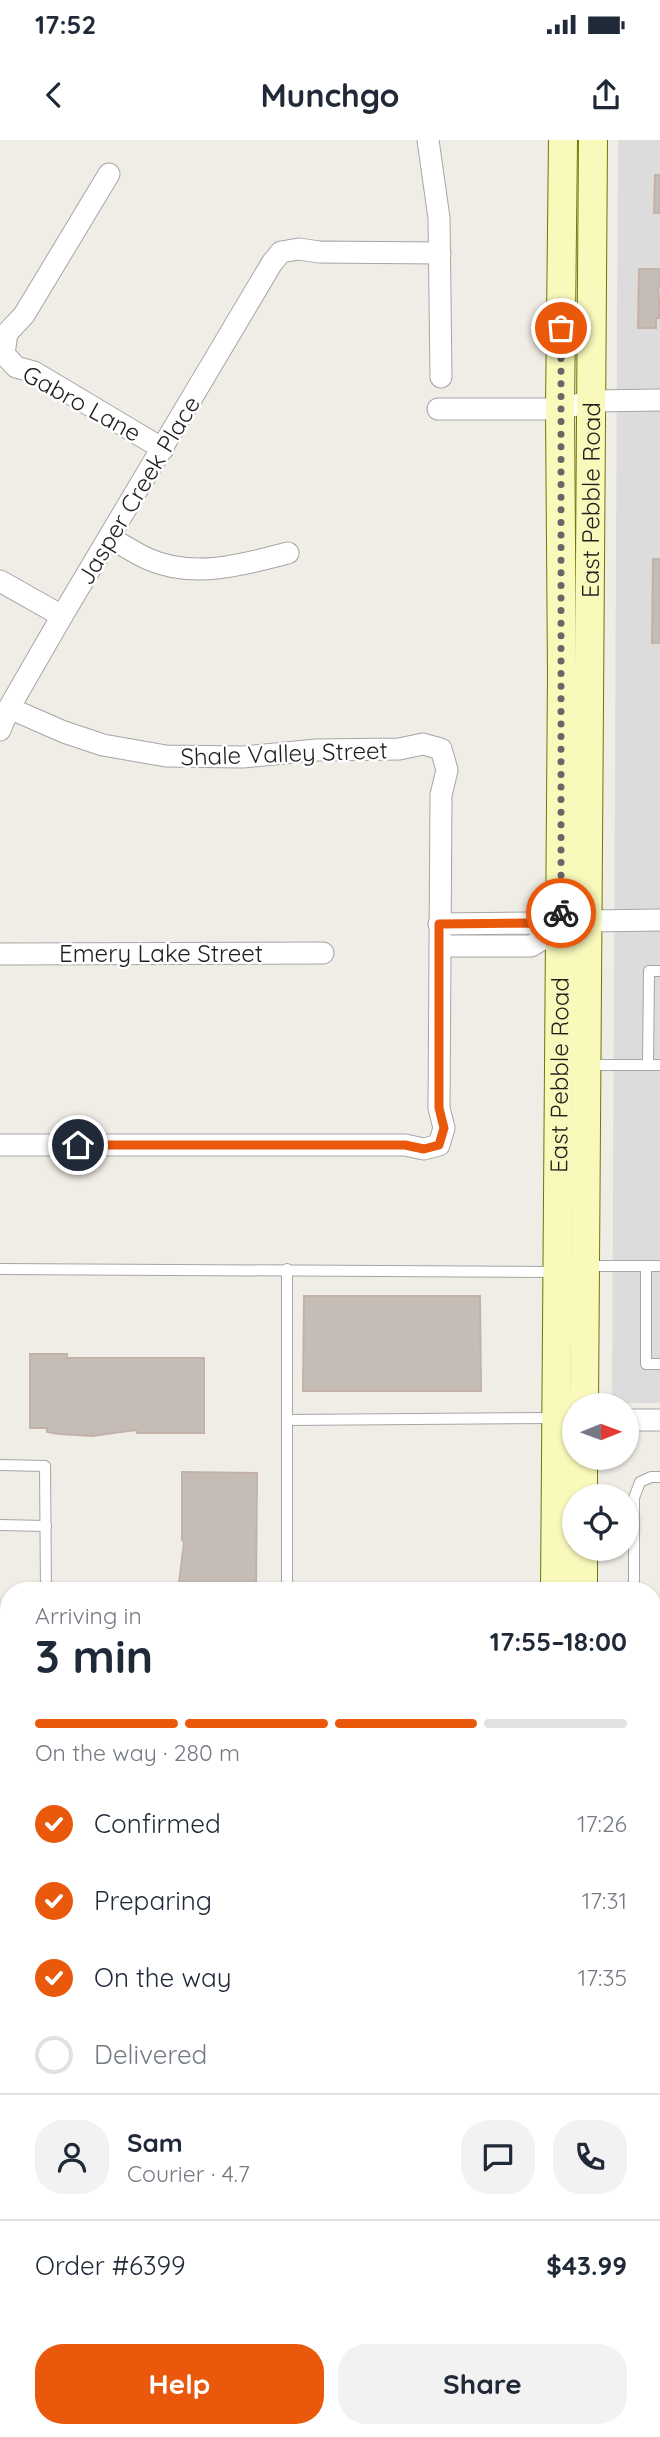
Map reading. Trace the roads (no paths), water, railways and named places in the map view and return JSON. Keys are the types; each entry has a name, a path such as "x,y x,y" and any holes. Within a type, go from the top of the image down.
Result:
{"main road":[{"name":"East Pebble Road","path":"562,140 561,929 556,1272 563,1393"},
{"name":"East Pebble Road","path":"583,1393 593,140"},
{"name":"East Pebble Road","path":"556,1582 562,1470"},
{"path":"583,1561 583,1582"}],"street":[{"path":"428,140 439,218 441,377"},
{"name":"Gabro Lane","path":"109,174 24,315 8,333 4,354 16,367 34,372 163,449"},
{"name":"Jasper Creek Place","path":"0,730 9,708 62,616 281,252 299,249 319,252 440,253"},
{"path":"438,409 560,409 592,401 660,400"},
{"path":"110,538 148,559 183,568 234,567 288,553"},
{"path":"0,581 62,616"},
{"name":"Shale Valley Street","path":"9,708 64,732 103,745 166,756 243,757 316,750 399,749 423,744 441,749 447,770 441,795 439,924"},
{"path":"440,946 531,946 561,929 588,921 660,920"},
{"path":"0,1144 405,1145 424,1149 439,1145 444,1128 439,1108 439,924 529,923 561,929"},
{"name":"Emery Lake Street","path":"0,954 323,953"},
{"path":"639,1420 660,1420"}],"lane":[{"path":"587,1065 654,1065 649,971 660,971"},
{"path":"586,1266 660,1266"},
{"path":"646,1266 646,1364 660,1364"},
{"path":"0,1269 556,1272"},
{"path":"287,1269 287,1582"},
{"path":"287,1420 562,1418"},
{"path":"0,1465 46,1466 46,1582"},
{"path":"634,1582 634,1497 639,1482 660,1477"},
{"path":"0,1525 46,1526"}]}
